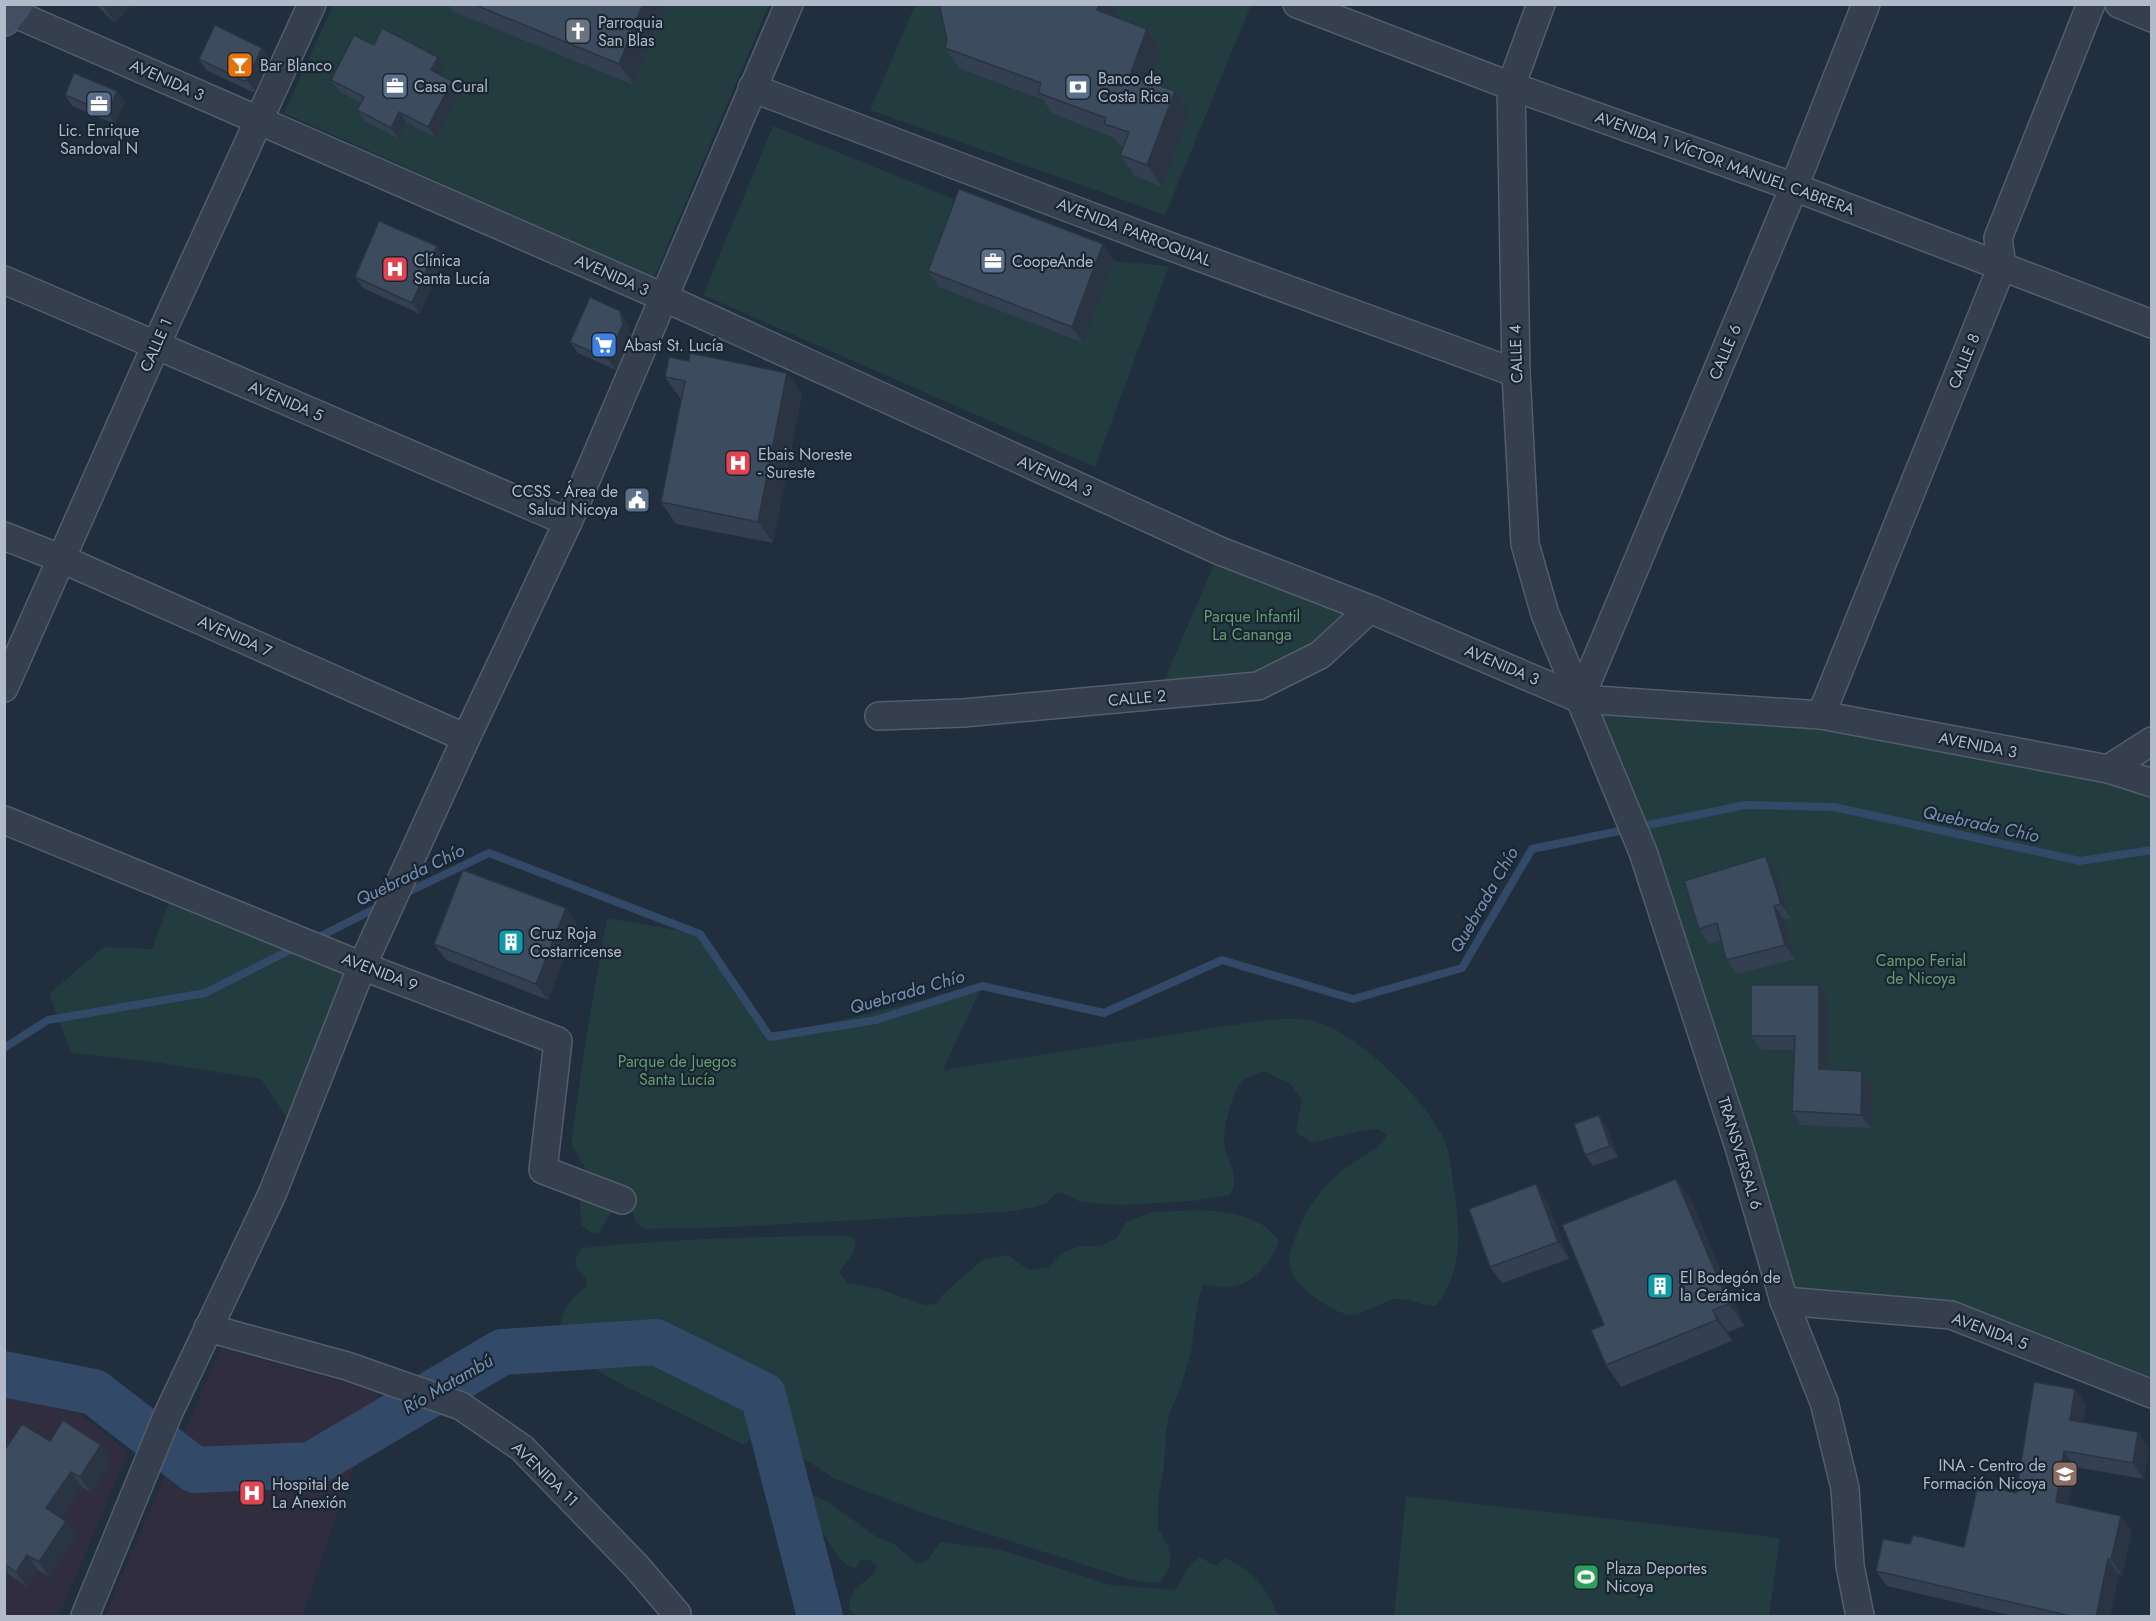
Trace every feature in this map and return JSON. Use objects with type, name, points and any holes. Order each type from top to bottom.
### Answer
[{"type":"street","name":"CALLE 1","points":[[4,688],[156,345],[260,122],[312,4]]},
{"type":"street","points":[[85,1617],[143,1470],[273,1192],[362,966],[568,522],[789,4]]},
{"type":"street","name":"AVENIDA 1 VÍCTOR MANUEL CABRERA","points":[[1298,4],[1510,86],[1794,186],[2151,324]]},
{"type":"street","name":"CALLE 4","points":[[1542,4],[1510,86],[1516,373],[1525,544],[1545,614],[1580,699]]},
{"type":"street","name":"CALLE 6","points":[[1580,699],[1794,186],[1866,4]]},
{"type":"street","name":"CALLE 8","points":[[1821,715],[2002,266],[1998,238],[2091,4]]},
{"type":"street","points":[[2119,4],[2151,18]]},
{"type":"street","name":"AVENIDA 3","points":[[9,11],[663,297],[1220,551],[1370,609],[1580,699],[1821,715],[2108,769],[2151,783]]},
{"type":"street","name":"AVENIDA PARROQUIAL","points":[[752,88],[1169,246],[1516,373]]},
{"type":"street","name":"AVENIDA 5","points":[[4,280],[568,522]]},
{"type":"street","name":"AVENIDA 7","points":[[4,536],[62,559],[466,738]]},
{"type":"street","name":"CALLE 2","points":[[879,716],[963,713],[1257,686],[1320,655],[1370,609]]},
{"type":"street","name":"TRANSVERSAL 6","points":[[1580,699],[1643,852],[1739,1147],[1784,1301],[1824,1402],[1845,1488],[1850,1566],[1860,1617]]},
{"type":"street","points":[[2108,769],[2151,741]]},
{"type":"street","name":"AVENIDA 9","points":[[4,820],[362,966],[558,1041],[543,1170],[621,1200]]},
{"type":"street","name":"AVENIDA 5","points":[[1784,1301],[1951,1315],[2151,1394]]},
{"type":"street","name":"AVENIDA 11","points":[[208,1328],[347,1366],[461,1406],[522,1448],[637,1567],[677,1614]]},
{"type":"shaded area","name":"Hospital de La Anexión","points":[[221,1348],[380,1392],[302,1616],[106,1616],[114,1593]]},
{"type":"shaded area","points":[[5,1396],[81,1414],[128,1452],[59,1616],[5,1616]]},
{"type":"green space","points":[[333,5],[769,5],[654,278],[284,113]]},
{"type":"green space","points":[[915,5],[950,5],[960,69],[1056,105],[1053,114],[1121,139],[1165,120],[1087,5],[1251,5],[1165,215],[870,110]]},
{"type":"green space","points":[[773,126],[971,206],[940,287],[1083,343],[1114,261],[1169,266],[1095,467],[703,295]]},
{"type":"green space","name":"Parque Infantil La Cananga","points":[[1220,551],[1370,609],[1258,686],[1157,696]]},
{"type":"green space","name":"Campo Ferial de Nicoya","points":[[1580,699],[1821,715],[2108,769],[2151,741],[2151,1394],[1951,1315],[1784,1301]]},
{"type":"green space","points":[[174,889],[351,962],[287,1118],[261,1079],[148,1061],[71,1053],[49,994],[104,947],[152,949]]},
{"type":"green space","name":"Parque de Juegos Santa Lucía","points":[[607,918],[700,934],[770,1037],[982,986],[943,1070],[1258,1021],[1301,1019],[1326,1025],[1358,1044],[1392,1073],[1422,1106],[1443,1137],[1450,1159],[1458,1230],[1456,1260],[1446,1290],[1437,1305],[1396,1299],[1352,1315],[1329,1307],[1298,1282],[1292,1272],[1289,1255],[1310,1206],[1335,1177],[1374,1149],[1387,1135],[1377,1129],[1312,1143],[1297,1133],[1296,1129],[1302,1100],[1290,1084],[1263,1071],[1242,1082],[1229,1110],[1224,1141],[1234,1175],[1230,1195],[1193,1201],[1120,1205],[1080,1202],[1062,1192],[1055,1194],[1046,1204],[1016,1211],[735,1227],[645,1229],[637,1224],[628,1201],[618,1203],[598,1233],[594,1234],[581,1225],[580,1202],[586,1170],[571,1144],[586,1037]]},
{"type":"green space","points":[[1198,1210],[1232,1214],[1254,1220],[1264,1225],[1279,1242],[1266,1264],[1248,1281],[1228,1287],[1203,1285],[1197,1306],[1191,1352],[1181,1387],[1170,1412],[1166,1431],[1164,1466],[1158,1500],[1158,1528],[1168,1546],[1171,1559],[1169,1569],[1160,1582],[1149,1583],[1125,1578],[923,1513],[833,1478],[783,1444],[755,1433],[744,1445],[619,1383],[563,1351],[561,1322],[563,1314],[572,1300],[587,1286],[586,1278],[575,1267],[577,1255],[582,1248],[715,1239],[849,1236],[856,1241],[853,1254],[839,1272],[848,1283],[880,1289],[925,1305],[936,1304],[944,1293],[984,1259],[1008,1255],[1029,1270],[1047,1268],[1062,1253],[1079,1246],[1101,1246],[1117,1238],[1126,1222],[1152,1212]]},
{"type":"green space","points":[[811,1494],[830,1503],[878,1538],[894,1544],[917,1564],[927,1561],[940,1542],[1002,1550],[1111,1585],[1175,1590],[1189,1566],[1200,1557],[1217,1565],[1225,1557],[1244,1568],[1258,1581],[1269,1596],[1278,1616],[859,1616],[849,1610],[850,1601],[856,1588],[870,1577],[877,1566],[869,1560],[861,1560],[856,1568],[841,1559],[827,1540],[815,1517],[808,1499]]},
{"type":"green space","name":"Plaza Deportes Nicoya","points":[[1406,1496],[1780,1538],[1769,1616],[1394,1616]]},
{"type":"building","points":[[473,4],[643,4],[619,64]]},
{"type":"building","name":"Banco de Costa Rica","points":[[939,4],[1099,4],[1097,10],[1147,29],[1130,75],[1175,91],[1147,165],[1120,155],[1129,132],[1104,124],[1106,118],[1038,93],[1041,83],[945,48],[947,40]]},
{"type":"building","points":[[215,25],[262,48],[247,80],[244,81],[199,59]]},
{"type":"building","name":"Casa Cural","points":[[382,28],[438,57],[431,70],[452,81],[428,127],[399,112],[391,128],[357,110],[364,97],[331,80],[354,35],[374,45]]},
{"type":"building","points":[[74,73],[117,91],[108,113],[65,95]]},
{"type":"building","points":[[959,189],[1103,244],[1072,327],[928,271]]},
{"type":"building","name":"Clínica Santa Lucía","points":[[379,221],[437,246],[412,303],[355,277]]},
{"type":"building","name":"Abast St. Lucía","points":[[590,297],[620,311],[623,324],[608,359],[570,342]]},
{"type":"building","name":"Ebais Noreste - Sureste","points":[[690,353],[787,373],[758,522],[661,502],[685,381],[665,377],[669,357],[689,361]]},
{"type":"building","points":[[1766,856],[1781,904],[1774,906],[1785,945],[1726,960],[1717,923],[1699,929],[1684,881]]},
{"type":"building","name":"Cruz Roja Costarricense","points":[[463,870],[566,908],[536,984],[434,944]]},
{"type":"building","points":[[1751,985],[1819,985],[1819,1069],[1862,1071],[1861,1115],[1792,1111],[1795,1036],[1751,1036]]},
{"type":"building","points":[[1599,1115],[1610,1146],[1585,1155],[1574,1124]]},
{"type":"building","name":"El Bodegón de la Cerámica","points":[[1676,1179],[1729,1304],[1713,1310],[1717,1320],[1606,1365],[1591,1330],[1604,1325],[1562,1225]]},
{"type":"building","points":[[1536,1184],[1558,1242],[1490,1267],[1469,1209]]},
{"type":"building","points":[[2034,1382],[2075,1389],[2070,1420],[2138,1432],[2133,1463],[2064,1451],[2056,1502],[2121,1516],[2111,1560],[2108,1559],[2096,1617],[2075,1617],[1876,1571],[1883,1539],[1910,1544],[1913,1535],[1964,1547],[1978,1484],[2016,1493]]},
{"type":"building","points":[[63,1420],[101,1445],[80,1477],[71,1472],[46,1508],[66,1521],[39,1562],[27,1555],[16,1572],[4,1564],[4,1451],[22,1424],[50,1441]]},
{"type":"waterway","name":"Quebrada Chío","points":[[404,894],[489,853],[700,934],[770,1037],[876,1020],[982,986],[1104,1013],[1222,960],[1353,999],[1462,968],[1532,849],[1745,805],[1834,807],[2080,861],[2152,850]]},
{"type":"waterway","name":"Quebrada Chío","points":[[313,940],[380,906]]},
{"type":"waterway","name":"Quebrada Chío","points":[[4,1048],[48,1020],[205,993],[296,947]]},
{"type":"waterway","name":"Río Matambú","points":[[4,1374],[94,1392],[195,1470],[311,1465],[502,1352],[656,1342],[763,1395],[820,1616]]},
{"type":"place","name":"Parroquia San Blas","points":[[578,31]]},
{"type":"place","name":"Bar Blanco","points":[[240,65]]},
{"type":"place","name":"Casa Cural","points":[[395,86]]},
{"type":"place","name":"Banco de Costa Rica","points":[[1078,87]]},
{"type":"place","name":"Lic. Enrique Sandoval N","points":[[99,104]]},
{"type":"place","name":"CoopeAnde","points":[[993,261]]},
{"type":"place","name":"Clínica Santa Lucía","points":[[395,269]]},
{"type":"place","name":"Abast St. Lucía","points":[[604,345]]},
{"type":"place","name":"Ebais Noreste - Sureste","points":[[738,463]]},
{"type":"place","name":"CCSS - Área de Salud Nicoya","points":[[637,500]]},
{"type":"place","name":"Cruz Roja Costarricense","points":[[511,942]]},
{"type":"place","name":"El Bodegón de la Cerámica","points":[[1660,1286]]},
{"type":"place","name":"INA - Centro de Formación Nicoya","points":[[2065,1474]]},
{"type":"place","name":"Hospital de La Anexión","points":[[252,1493]]},
{"type":"place","name":"Plaza Deportes Nicoya","points":[[1586,1577]]}]
